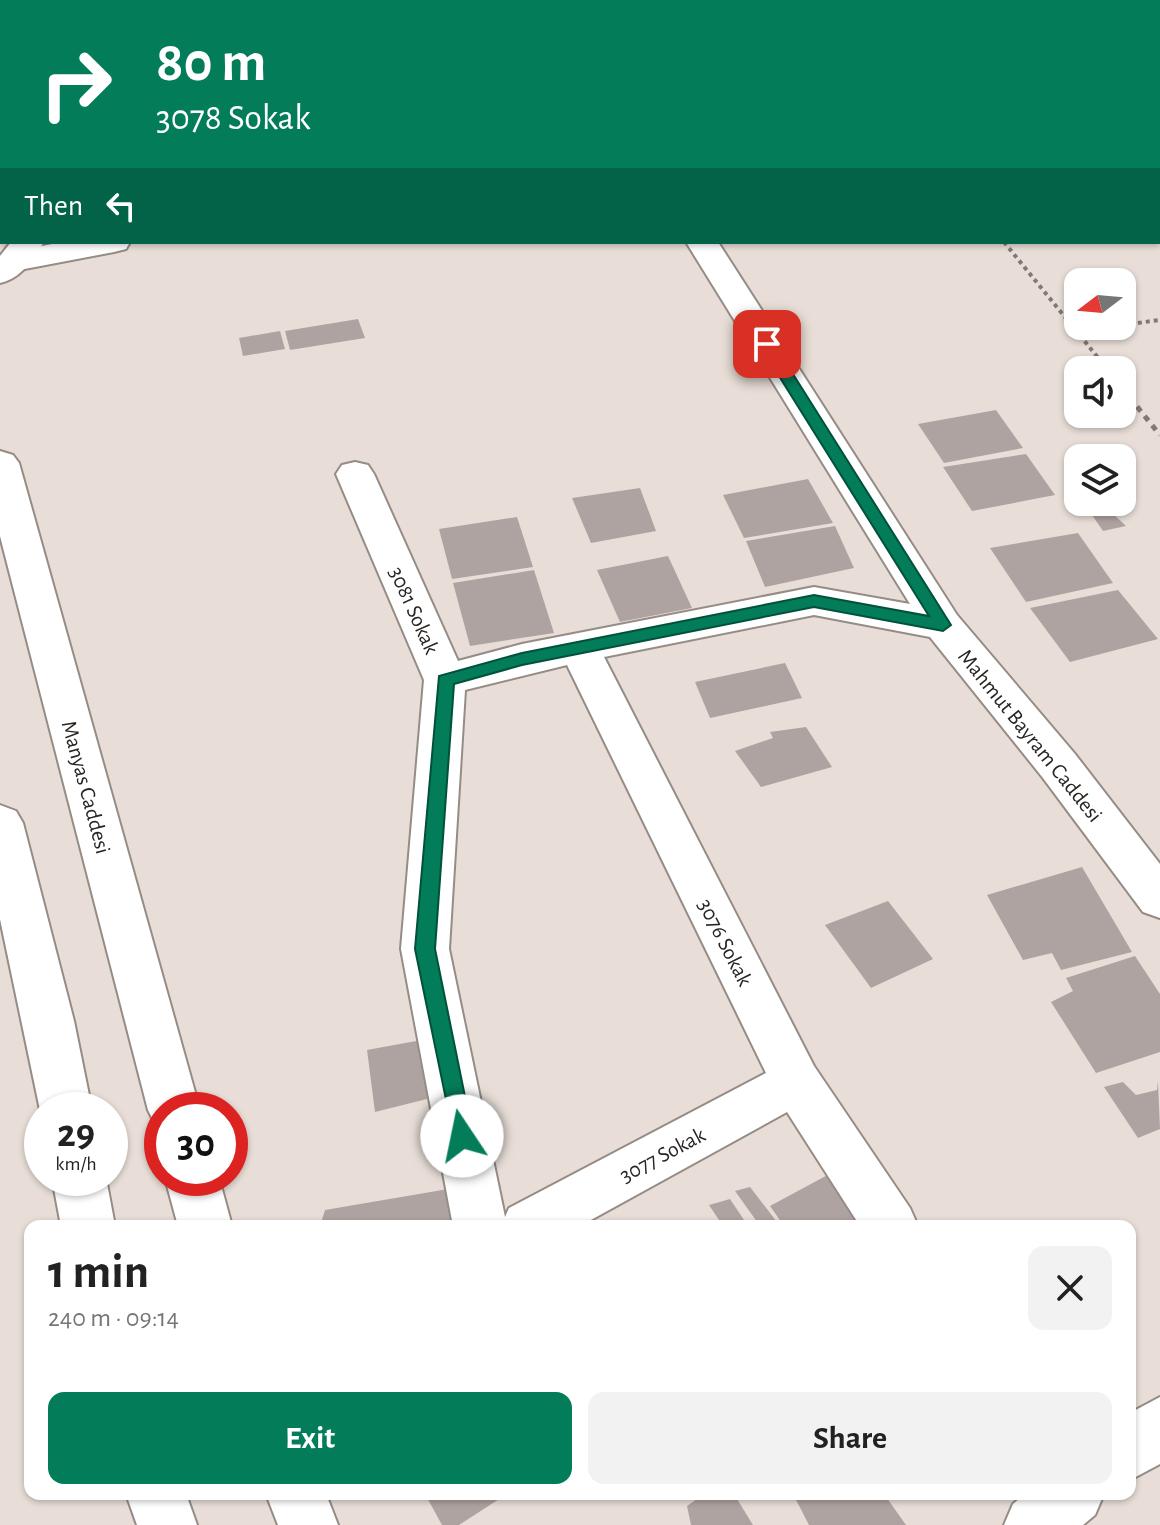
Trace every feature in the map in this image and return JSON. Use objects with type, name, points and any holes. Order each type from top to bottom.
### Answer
[{"type":"street","points":[[14,259],[102,244]]},
{"type":"street","name":"Mahmut Bayram Caddesi","points":[[703,244],[943,625],[1059,766],[1160,899]]},
{"type":"street","name":"Manyas Caddesi","points":[[0,463],[169,1092]]},
{"type":"street","name":"3081 Sokak","points":[[355,474],[445,680],[425,949],[479,1220]]},
{"type":"street","points":[[445,680],[579,648],[814,601],[943,625]]},
{"type":"street","name":"3076 Sokak","points":[[579,648],[796,1082],[887,1220]]},
{"type":"street","points":[[0,823],[49,1021],[63,1092]]},
{"type":"street","name":"3077 Sokak","points":[[539,1220],[796,1082]]},
{"type":"street","points":[[82,1196],[87,1220]]},
{"type":"street","points":[[197,1196],[203,1220]]},
{"type":"street","points":[[1136,1445],[1160,1426]]},
{"type":"street","points":[[158,1500],[167,1525]]},
{"type":"street","points":[[298,1500],[308,1525]]},
{"type":"path","points":[[1006,244],[1064,316]]},
{"type":"path","points":[[1136,323],[1160,320]]},
{"type":"path","points":[[1083,340],[1097,356]]},
{"type":"path","points":[[1136,405],[1160,435]]},
{"type":"building","points":[[358,319],[365,338],[290,350],[285,331]]},
{"type":"building","points":[[280,331],[285,349],[243,356],[239,338]]},
{"type":"building","points":[[996,410],[1023,448],[944,463],[918,424]]},
{"type":"building","points":[[1026,454],[1055,495],[972,511],[943,467]]},
{"type":"building","points":[[808,479],[833,523],[744,538],[723,495]]},
{"type":"building","points":[[640,488],[656,531],[591,543],[572,498]]},
{"type":"building","points":[[1093,516],[1115,516],[1126,526],[1103,531]]},
{"type":"building","points":[[517,517],[533,567],[452,579],[439,529]]},
{"type":"building","points":[[835,526],[854,568],[765,587],[746,541]]},
{"type":"building","points":[[1078,533],[1113,583],[1026,602],[990,548]]},
{"type":"building","points":[[668,556],[692,608],[620,622],[597,570]]},
{"type":"building","points":[[534,570],[554,633],[470,646],[453,583]]},
{"type":"building","points":[[1118,590],[1158,639],[1070,662],[1030,608]]},
{"type":"building","points":[[785,663],[802,698],[710,718],[695,682]]},
{"type":"building","points":[[806,727],[832,767],[761,787],[735,751],[773,738],[770,732]]},
{"type":"building","points":[[1082,867],[1132,952],[1061,970],[1052,953],[1023,960],[987,895]]},
{"type":"building","points":[[888,901],[933,959],[871,988],[825,925]]},
{"type":"building","points":[[1135,956],[1160,994],[1160,1052],[1096,1073],[1051,1002],[1073,991],[1066,978]]},
{"type":"building","points":[[438,1037],[447,1094],[375,1112],[367,1050]]},
{"type":"building","points":[[1158,1081],[1160,1129],[1138,1138],[1104,1087],[1123,1082],[1136,1095],[1157,1090]]},
{"type":"building","points":[[835,1171],[855,1220],[780,1220],[770,1206]]},
{"type":"building","points":[[750,1187],[775,1220],[756,1220],[735,1191]]},
{"type":"building","points":[[454,1188],[471,1220],[322,1220],[325,1210]]},
{"type":"building","points":[[730,1199],[744,1220],[719,1220],[709,1205]]},
{"type":"building","points":[[428,1500],[498,1500],[459,1525],[442,1525]]},
{"type":"building","points":[[696,1500],[738,1500],[753,1525],[691,1525],[687,1506]]},
{"type":"building","points":[[796,1500],[888,1500],[906,1525],[809,1525]]},
{"type":"route","points":[[462,1136],[425,949],[445,680],[522,659],[814,601],[943,625],[767,344]]}]
